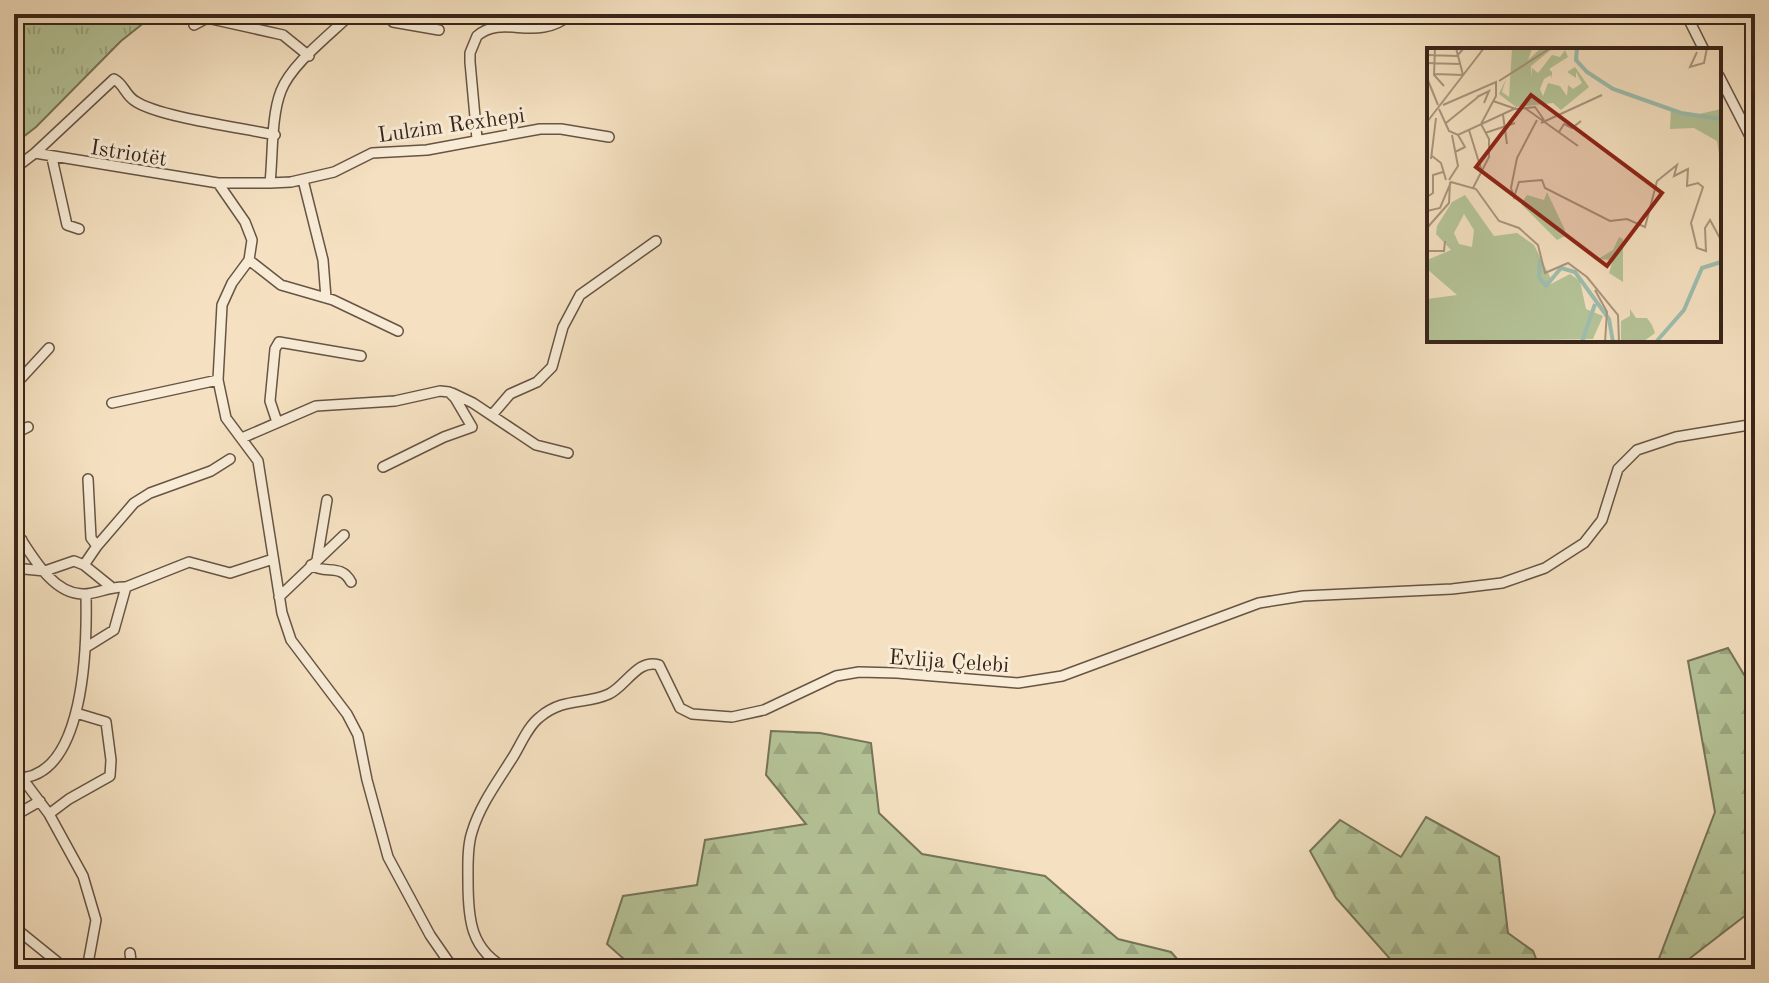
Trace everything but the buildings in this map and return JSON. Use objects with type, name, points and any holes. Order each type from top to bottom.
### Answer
[{"type":"street","points":[[270,183],[281,89],[292,73],[349,14]]},
{"type":"street","points":[[389,14],[393,22],[439,30]]},
{"type":"street","points":[[477,139],[470,62],[477,36],[498,25],[520,29],[556,25],[571,14]]},
{"type":"street","points":[[1686,14],[1703,48]]},
{"type":"street","points":[[194,25],[207,18],[283,35],[309,56]]},
{"type":"street","points":[[14,169],[114,79],[136,102],[166,112],[275,135]]},
{"type":"street","points":[[1721,80],[1755,146]]},
{"type":"street","name":"Lulzim Rexhepi","points":[[218,183],[303,180],[334,172],[372,153],[427,150],[547,129],[609,137]]},
{"type":"street","name":"Istriotët","points":[[35,153],[218,183]]},
{"type":"street","points":[[52,158],[67,225],[79,229]]},
{"type":"street","points":[[303,180],[323,260],[326,298]]},
{"type":"street","points":[[218,183],[245,222],[252,240],[249,260],[232,283],[222,305],[218,380],[226,418],[258,461],[279,597],[291,640],[347,714],[358,735],[388,857],[430,935],[457,969]]},
{"type":"street","points":[[492,415],[510,394],[537,382],[552,367],[563,327],[580,295],[656,241]]},
{"type":"street","points":[[249,260],[281,285],[326,298],[398,331]]},
{"type":"street","points":[[277,422],[270,401],[275,349],[279,342],[361,356]]},
{"type":"street","points":[[14,386],[49,348]]},
{"type":"street","points":[[112,403],[218,380]]},
{"type":"street","points":[[383,467],[472,427],[449,392]]},
{"type":"street","points":[[242,438],[316,406],[351,402],[364,404],[449,392],[473,403],[536,445],[568,453]]},
{"type":"street","name":"Evlija Çelebi","points":[[508,969],[489,957],[477,943],[470,925],[468,869],[471,834],[482,809],[537,719],[573,700],[609,694],[644,665],[659,665],[680,708],[692,714],[732,717],[764,710],[825,681],[859,672],[1018,683],[1062,676],[1259,603],[1303,596],[1452,589],[1502,583],[1545,568],[1584,543],[1602,520],[1618,469],[1637,450],[1676,437],[1755,424]]},
{"type":"street","points":[[14,434],[28,427]]},
{"type":"street","points":[[84,565],[134,503],[150,493],[211,471],[230,459]]},
{"type":"street","points":[[88,479],[91,538],[97,546]]},
{"type":"street","points":[[327,500],[314,562],[319,570],[339,569],[347,574],[351,582]]},
{"type":"street","points":[[14,529],[45,571],[72,593],[86,595],[110,586],[126,587],[189,562],[230,573],[273,559]]},
{"type":"street","points":[[279,597],[344,535]]},
{"type":"street","points":[[14,554],[22,540]]},
{"type":"street","points":[[14,568],[45,571],[74,561],[84,565],[110,586]]},
{"type":"street","points":[[84,653],[114,630],[126,587]]},
{"type":"street","points":[[18,778],[38,774],[54,759],[74,724],[84,653],[86,595]]},
{"type":"street","points":[[49,814],[110,776],[106,722],[76,713]]},
{"type":"street","points":[[14,761],[18,778],[49,814],[83,876],[93,907],[95,929],[87,969]]},
{"type":"street","points":[[14,816],[40,801]]},
{"type":"street","points":[[14,927],[66,969]]},
{"type":"street","points":[[130,953],[132,969]]},
{"type":"green space","points":[[14,14],[155,14],[121,41],[36,127],[14,144],[14,98],[20,96],[14,63]]},
{"type":"green space","points":[[1728,648],[1755,693],[1755,908],[1676,969],[1655,969],[1715,812],[1688,661]]},
{"type":"green space","points":[[771,731],[820,733],[871,743],[879,813],[922,854],[1045,876],[1118,939],[1171,952],[1186,969],[635,969],[607,944],[623,896],[697,885],[705,840],[806,824],[766,775]]},
{"type":"green space","points":[[1426,817],[1499,857],[1508,933],[1533,951],[1540,969],[1399,969],[1336,898],[1310,851],[1340,820],[1401,857]]}]
